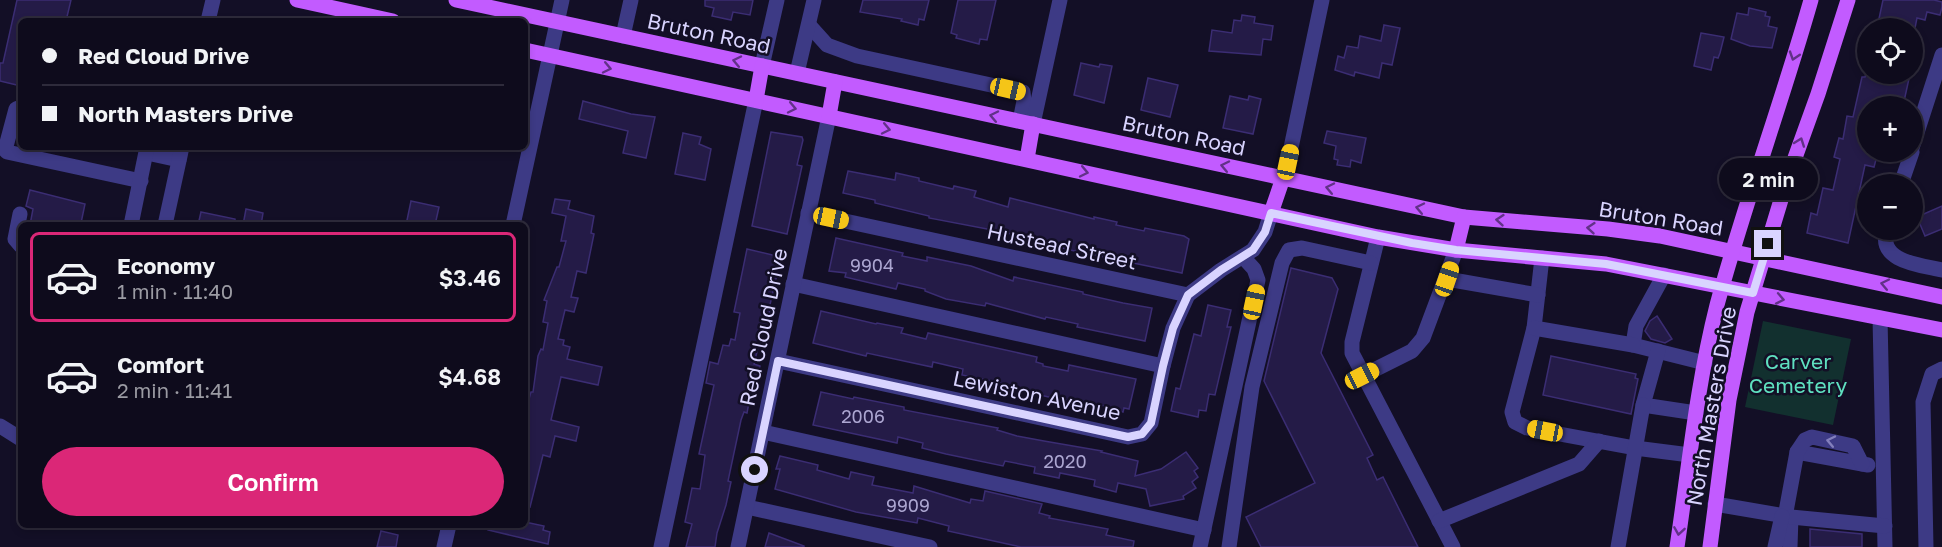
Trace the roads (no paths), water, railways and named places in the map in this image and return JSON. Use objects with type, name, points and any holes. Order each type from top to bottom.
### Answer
[{"type":"main road","points":[[297,0],[379,18]]},
{"type":"main road","name":"Bruton Road","points":[[456,0],[479,2],[557,22],[1464,217],[1608,229],[1660,236],[1942,297]]},
{"type":"main road","name":"North Masters Drive","points":[[1677,547],[1696,412],[1722,287],[1811,0]]},
{"type":"main road","name":"North Masters Drive","points":[[1710,547],[1729,400],[1753,293],[1786,180],[1818,94],[1848,0]]},
{"type":"main road","points":[[528,51],[1378,237],[1456,250],[1606,264],[1942,330]]},
{"type":"main road","points":[[756,100],[762,66]]},
{"type":"main road","points":[[829,116],[835,82]]},
{"type":"main road","points":[[1027,123],[1027,159]]},
{"type":"main road","points":[[1271,213],[1283,178]]},
{"type":"main road","points":[[1456,250],[1464,217]]},
{"type":"street","points":[[209,18],[213,0]]},
{"type":"street","points":[[514,222],[562,0]]},
{"type":"street","points":[[623,36],[631,0]]},
{"type":"street","points":[[762,66],[777,0]]},
{"type":"street","points":[[797,73],[814,0]]},
{"type":"street","points":[[1027,123],[1060,0]]},
{"type":"street","points":[[1283,178],[1322,0]]},
{"type":"street","points":[[808,25],[827,45],[856,56],[1023,92],[1027,123]]},
{"type":"street","points":[[1923,115],[1942,55]]},
{"type":"street","points":[[661,547],[756,100]]},
{"type":"street","points":[[18,108],[3,149],[7,152],[141,181]]},
{"type":"street","name":"Red Cloud Drive","points":[[738,547],[829,116]]},
{"type":"street","points":[[132,222],[147,150],[181,153],[166,222]]},
{"type":"street","name":"Hustead Street","points":[[808,213],[1188,295]]},
{"type":"street","points":[[1188,295],[1253,250],[1265,232],[1271,213]]},
{"type":"street","points":[[18,222],[20,214]]},
{"type":"street","points":[[18,224],[15,239],[18,242]]},
{"type":"street","points":[[1378,237],[1352,342],[1352,353],[1453,547]]},
{"type":"street","points":[[1886,240],[1893,255],[1902,260],[1942,270]]},
{"type":"street","points":[[1229,547],[1252,387],[1281,263],[1289,250],[1302,248],[1371,264]]},
{"type":"street","points":[[1362,376],[1412,351],[1423,338],[1456,250]]},
{"type":"street","points":[[1200,547],[1258,280],[1254,269],[1244,257]]},
{"type":"street","points":[[1542,258],[1534,328],[1512,412],[1515,422],[1527,428],[1635,448],[1690,455]]},
{"type":"street","points":[[1633,345],[1636,326],[1664,274]]},
{"type":"street","points":[[1447,279],[1538,295]]},
{"type":"street","points":[[793,284],[1163,366]]},
{"type":"street","name":"Lewiston Avenue","points":[[778,361],[1128,437],[1142,434],[1151,423],[1173,328],[1188,295]]},
{"type":"street","points":[[1880,318],[1885,547]]},
{"type":"street","points":[[1534,328],[1633,345],[1705,363]]},
{"type":"street","points":[[1618,547],[1643,405],[1658,351]]},
{"type":"street","points":[[1926,547],[1923,402],[1932,375],[1942,369]]},
{"type":"street","points":[[1643,405],[1696,412]]},
{"type":"street","points":[[0,426],[18,437]]},
{"type":"street","points":[[763,432],[1204,530]]},
{"type":"street","points":[[1775,547],[1786,517],[1797,452],[1804,440],[1812,436],[1853,446],[1862,464],[1884,468]]},
{"type":"street","points":[[1439,521],[1579,464],[1599,441]]},
{"type":"street","points":[[1715,504],[1786,517],[1885,526]]},
{"type":"street","points":[[747,507],[930,547]]},
{"type":"street","points":[[1786,517],[1790,547]]},
{"type":"street","points":[[444,547],[448,528]]},
{"type":"park label","name":"Carver Cemetery","points":[[1798,373]]}]
